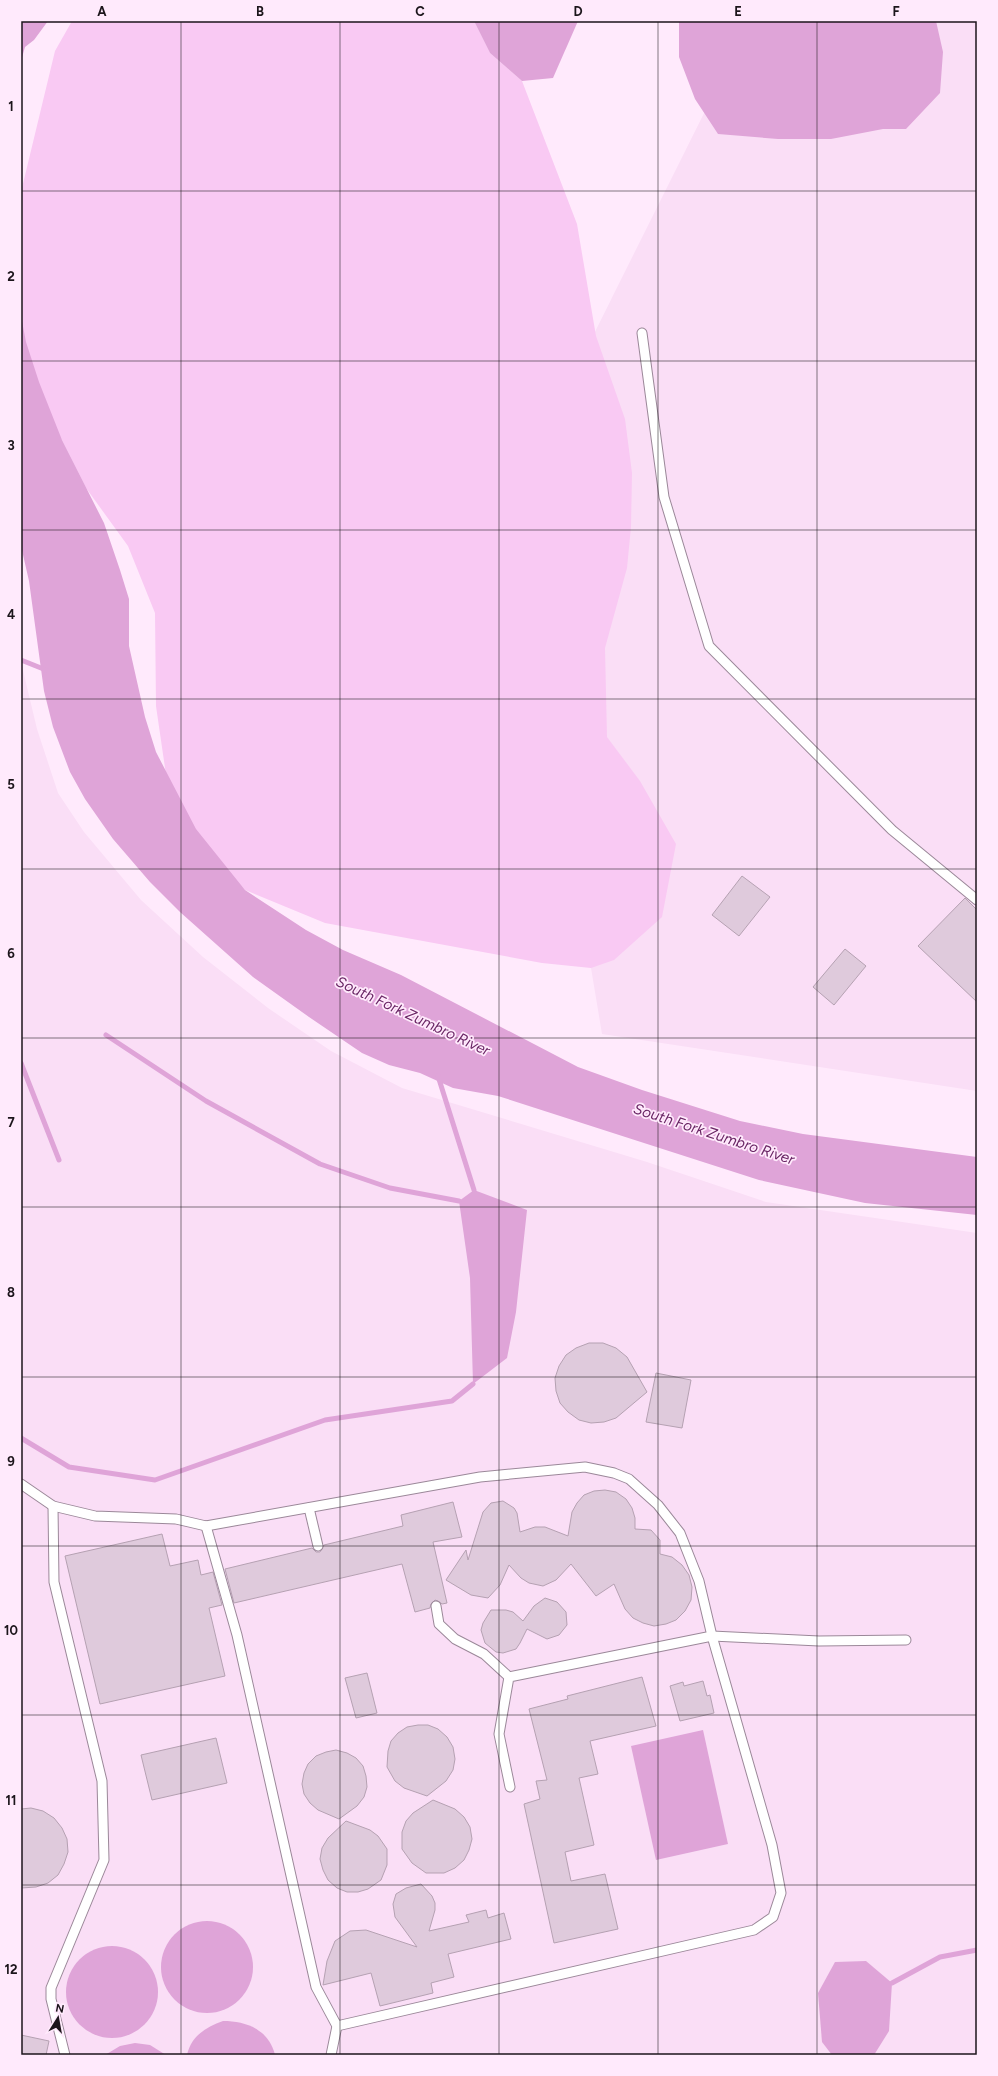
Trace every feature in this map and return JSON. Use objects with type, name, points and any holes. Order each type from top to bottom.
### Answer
[{"type":"lane","points":[[642,333],[664,497],[709,646],[892,830],[977,900]]},
{"type":"lane","points":[[21,1484],[54,1506],[95,1516],[176,1518],[206,1526],[480,1477],[585,1468],[614,1473],[629,1480],[658,1505],[680,1533],[699,1580],[712,1636],[772,1845],[781,1893],[773,1917],[754,1930],[337,2026]]},
{"type":"lane","points":[[54,1506],[54,1582],[102,1781],[104,1860],[51,1988],[51,1999],[65,2055]]},
{"type":"lane","points":[[309,1508],[318,1546]]},
{"type":"lane","points":[[206,1526],[237,1635],[316,1987],[337,2026],[331,2055]]},
{"type":"lane","points":[[436,1606],[439,1624],[455,1639],[484,1654],[509,1677]]},
{"type":"lane","points":[[509,1677],[712,1636],[819,1641],[906,1640]]},
{"type":"lane","points":[[509,1677],[499,1734],[510,1787]]},
{"type":"shaded area","points":[[72,21],[474,21],[490,53],[522,81],[577,224],[596,336],[625,419],[632,473],[631,527],[627,568],[605,648],[607,737],[640,781],[676,844],[662,917],[614,960],[591,968],[542,963],[325,923],[245,890],[171,809],[156,706],[155,613],[128,546],[86,488],[62,440],[42,411],[21,357],[21,192],[55,51]]},
{"type":"shaded area","points":[[750,21],[977,21],[977,1091],[602,1034],[579,896],[550,422]]},
{"type":"shaded area","points":[[21,662],[37,729],[58,793],[84,832],[141,900],[203,957],[268,1008],[331,1051],[402,1088],[647,1162],[766,1202],[977,1233],[977,2055],[21,2055]]},
{"type":"water","points":[[21,21],[48,21],[34,40],[25,47],[21,61]]},
{"type":"water","points":[[474,21],[578,21],[553,78],[522,81],[490,53]]},
{"type":"water","points":[[679,21],[936,21],[943,52],[940,93],[906,129],[883,129],[831,139],[778,139],[718,134],[695,99],[679,57]]},
{"type":"water","name":"South Fork Zumbro River","points":[[21,316],[26,342],[39,382],[62,440],[104,523],[129,599],[129,646],[145,717],[156,752],[196,829],[245,890],[306,930],[343,950],[401,975],[578,1067],[642,1090],[740,1121],[803,1134],[977,1157],[977,1215],[865,1203],[759,1180],[498,1096],[453,1088],[420,1073],[389,1065],[362,1053],[253,977],[180,912],[150,882],[113,839],[85,799],[70,772],[53,727],[44,691],[29,581],[21,546]]},
{"type":"water","points":[[474,1190],[527,1210],[516,1312],[507,1358],[473,1384],[470,1278],[459,1201]]},
{"type":"water","points":[[703,1730],[728,1844],[656,1860],[631,1746]]},
{"type":"water","points":[[207,1921],[225,1924],[240,1934],[250,1949],[253,1967],[250,1985],[240,2000],[225,2010],[207,2013],[189,2010],[174,2000],[164,1985],[161,1967],[164,1949],[174,1934],[189,1924]]},
{"type":"water","points":[[112,1946],[130,1949],[145,1959],[155,1974],[158,1992],[155,2010],[145,2025],[130,2035],[112,2038],[94,2035],[79,2025],[69,2010],[66,1992],[69,1974],[79,1959],[94,1949]]},
{"type":"water","points":[[866,1961],[892,1983],[889,2031],[874,2055],[832,2055],[822,2042],[818,1993],[835,1962]]},
{"type":"water","points":[[223,2021],[232,2021],[248,2025],[256,2029],[268,2039],[275,2055],[187,2055],[189,2048],[200,2033],[205,2029]]},
{"type":"water","points":[[135,2043],[150,2045],[166,2055],[105,2055],[120,2046]]},
{"type":"building","points":[[742,876],[770,897],[739,936],[712,915]]},
{"type":"building","points":[[965,898],[977,910],[977,1002],[918,946]]},
{"type":"building","points":[[845,949],[866,966],[834,1005],[813,987]]},
{"type":"building","points":[[589,1343],[603,1343],[616,1348],[627,1357],[647,1392],[616,1418],[604,1422],[591,1423],[579,1420],[568,1412],[560,1403],[556,1391],[555,1378],[559,1366],[566,1355],[576,1348]]},
{"type":"building","points":[[656,1373],[691,1380],[682,1428],[646,1422]]},
{"type":"building","points":[[605,1490],[616,1492],[626,1499],[632,1508],[635,1518],[635,1529],[651,1530],[660,1540],[660,1554],[672,1557],[682,1565],[689,1575],[692,1587],[691,1600],[685,1611],[676,1620],[666,1624],[654,1626],[633,1618],[625,1609],[614,1584],[596,1596],[571,1564],[556,1580],[543,1586],[529,1583],[521,1578],[509,1565],[500,1585],[488,1598],[471,1595],[446,1580],[466,1550],[468,1560],[483,1512],[491,1503],[503,1501],[514,1508],[517,1513],[520,1532],[535,1527],[545,1527],[568,1536],[572,1512],[577,1503],[584,1495],[594,1491]]},
{"type":"building","points":[[453,1502],[462,1537],[433,1542],[447,1603],[442,1604],[435,1600],[431,1604],[430,1608],[415,1612],[402,1564],[234,1603],[225,1569],[312,1548],[316,1552],[320,1552],[324,1545],[403,1526],[401,1515]]},
{"type":"building","points":[[162,1534],[170,1566],[198,1560],[201,1575],[213,1572],[222,1605],[209,1608],[225,1676],[100,1704],[65,1556]]},
{"type":"building","points":[[545,1598],[557,1602],[566,1612],[567,1625],[559,1635],[547,1639],[527,1629],[516,1649],[503,1653],[496,1652],[485,1643],[481,1630],[483,1623],[491,1610],[506,1610],[513,1612],[523,1621],[534,1606]]},
{"type":"building","points":[[367,1673],[377,1713],[356,1718],[345,1678]]},
{"type":"building","points":[[642,1677],[656,1726],[590,1741],[598,1774],[579,1778],[594,1845],[565,1852],[571,1881],[605,1874],[618,1929],[554,1943],[524,1804],[540,1799],[536,1781],[547,1780],[529,1709],[568,1699],[567,1696]]},
{"type":"building","points":[[703,1681],[707,1696],[710,1695],[714,1713],[680,1721],[670,1686],[683,1682],[684,1686]]},
{"type":"building","points":[[428,1725],[438,1729],[447,1737],[453,1747],[455,1759],[453,1770],[446,1781],[427,1796],[404,1788],[395,1781],[387,1767],[388,1751],[391,1741],[398,1733],[407,1727]]},
{"type":"building","points":[[216,1738],[227,1783],[152,1800],[141,1755]]},
{"type":"building","points":[[336,1750],[347,1753],[356,1758],[363,1766],[367,1787],[364,1797],[357,1806],[339,1819],[318,1810],[310,1803],[304,1794],[302,1784],[304,1773],[308,1764],[316,1756]]},
{"type":"building","points":[[433,1800],[455,1809],[464,1817],[470,1827],[472,1839],[464,1860],[455,1868],[444,1873],[426,1873],[412,1863],[402,1849],[402,1832],[406,1821],[413,1813]]},
{"type":"building","points":[[31,1808],[43,1811],[54,1818],[62,1828],[67,1839],[68,1852],[58,1875],[48,1883],[36,1887],[21,1888],[21,1809]]},
{"type":"building","points":[[346,1821],[370,1830],[378,1836],[387,1849],[387,1865],[381,1880],[368,1889],[358,1892],[347,1892],[337,1888],[328,1880],[320,1859],[322,1848],[328,1838]]},
{"type":"building","points":[[421,1884],[432,1896],[435,1903],[435,1910],[429,1931],[469,1922],[466,1915],[486,1910],[488,1918],[504,1913],[511,1939],[448,1954],[454,1977],[431,1983],[433,1993],[380,2006],[371,1973],[323,1985],[327,1961],[335,1941],[350,1931],[366,1930],[417,1947],[395,1917],[393,1904],[396,1894],[406,1888]]},
{"type":"building","points":[[21,2035],[49,2041],[46,2055],[21,2055]]},
{"type":"waterway","points":[[21,660],[46,670]]},
{"type":"waterway","points":[[106,1035],[206,1101],[320,1164],[390,1188],[459,1201]]},
{"type":"waterway","points":[[21,1063],[59,1160]]},
{"type":"waterway","points":[[438,1076],[474,1190]]},
{"type":"waterway","points":[[21,1438],[69,1467],[155,1480],[325,1420],[452,1401],[473,1384]]},
{"type":"waterway","points":[[892,1983],[940,1957],[977,1950]]}]
